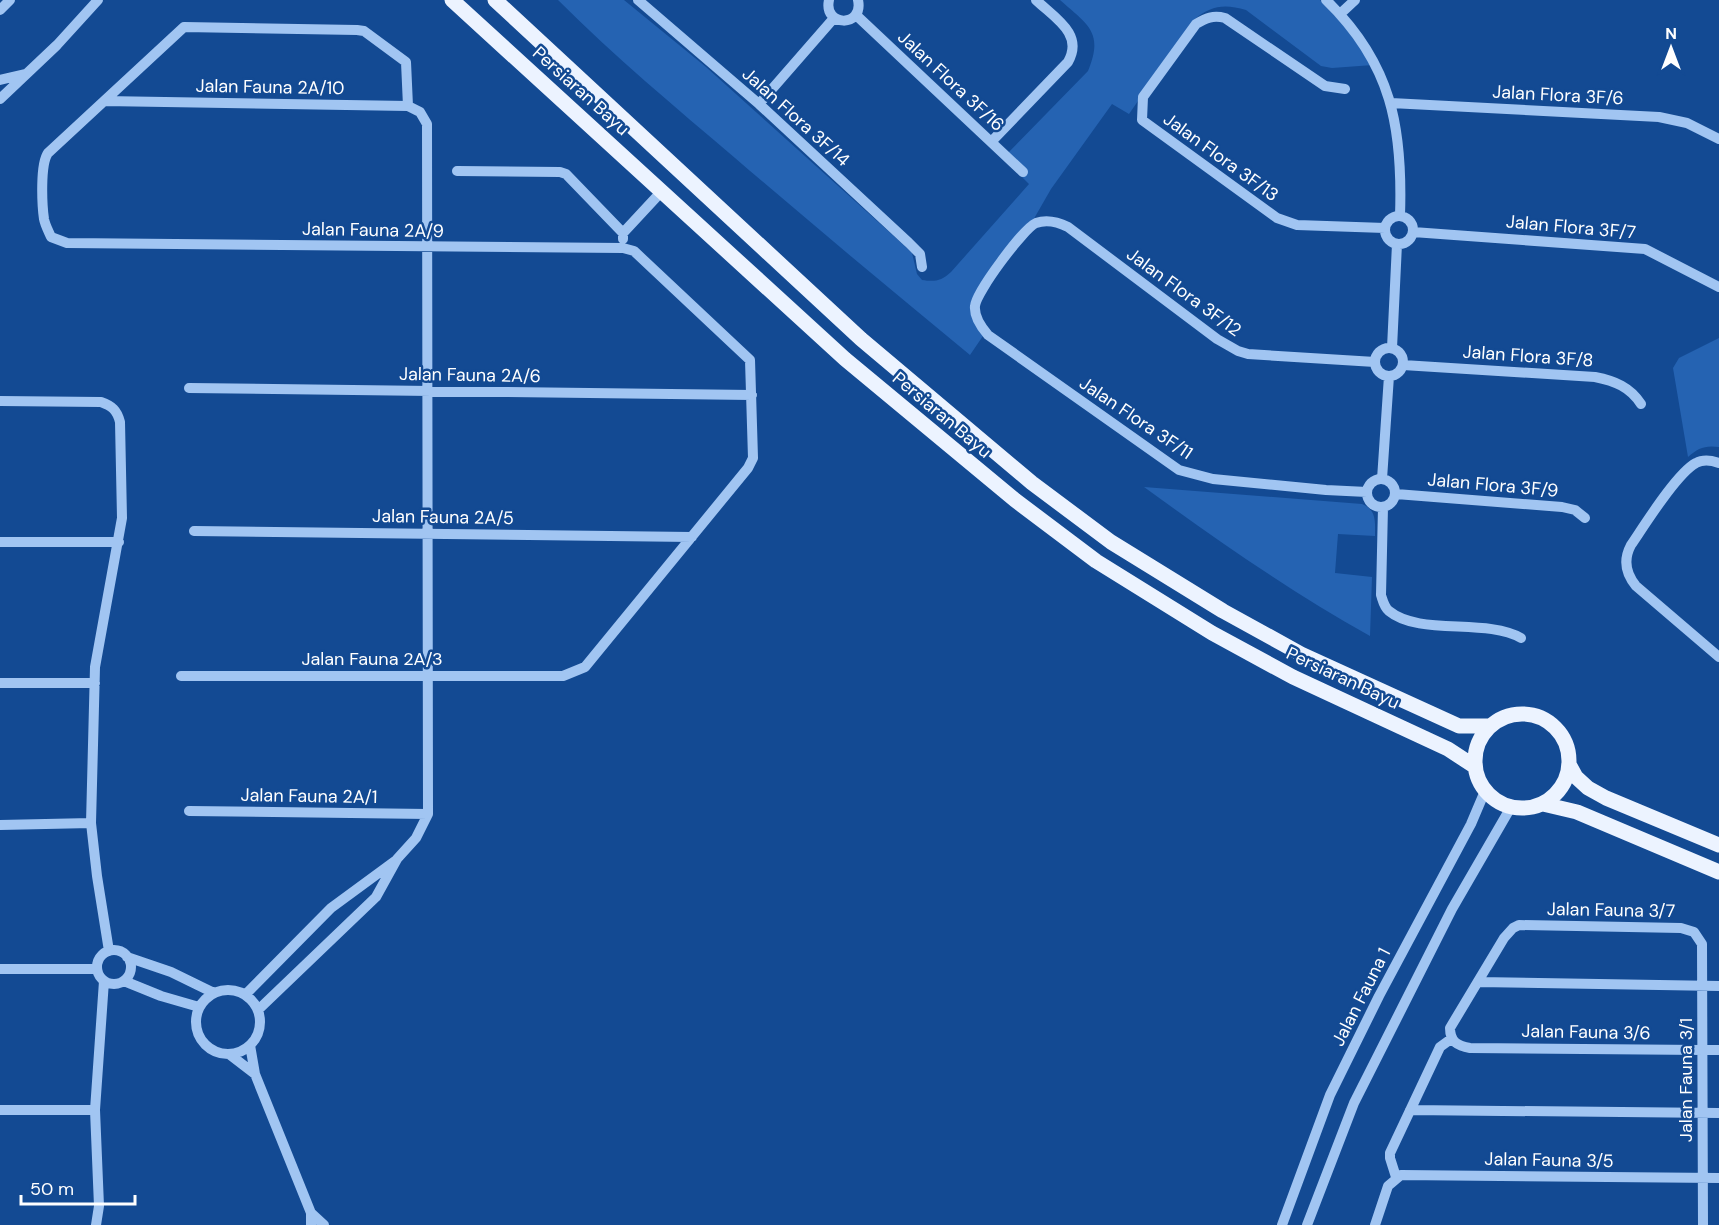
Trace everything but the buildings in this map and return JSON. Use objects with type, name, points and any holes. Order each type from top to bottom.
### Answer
[{"type":"main road","name":"Persiaran Bayu","points":[[452,0],[845,358],[1015,500],[1096,561],[1212,633],[1293,677],[1448,749],[1474,766]]},
{"type":"main road","name":"Persiaran Bayu","points":[[495,0],[861,339],[1032,483],[1102,536],[1223,611],[1301,654],[1459,726],[1490,726]]},
{"type":"main road","points":[[1520,713],[1536,715],[1551,722],[1562,734],[1569,749],[1570,766],[1565,781],[1556,795],[1543,804],[1527,808],[1511,807],[1496,801],[1485,791],[1474,766],[1475,752],[1480,739],[1490,726],[1503,717],[1520,713]]},
{"type":"main road","points":[[1570,766],[1576,777],[1588,788],[1606,798],[1719,845]]},
{"type":"main road","points":[[1543,804],[1577,812],[1719,872]]},
{"type":"street","points":[[0,10],[10,0]]},
{"type":"street","points":[[0,99],[57,45],[98,0]]},
{"type":"street","name":"Jalan Flora 3F/14","points":[[638,0],[759,104],[909,243],[920,254],[922,267]]},
{"type":"street","points":[[829,0],[828,8],[834,18],[846,21],[856,15],[859,9],[858,0]]},
{"type":"street","points":[[992,141],[1073,54],[1070,33],[1036,0]]},
{"type":"street","points":[[1326,0],[1340,14],[1372,58],[1391,103],[1400,151],[1400,216]]},
{"type":"street","points":[[1340,14],[1355,0]]},
{"type":"street","name":"Jalan Flora 3F/16","points":[[856,15],[1023,172]]},
{"type":"street","name":"Jalan Flora 3F/13","points":[[1345,89],[1325,86],[1225,18],[1218,16],[1206,18],[1196,24],[1143,97],[1142,120],[1277,218],[1297,225],[1385,228]]},
{"type":"street","points":[[759,104],[834,18]]},
{"type":"street","points":[[104,102],[180,30],[191,25],[364,32],[406,62],[408,105],[420,112],[427,124],[428,814],[416,838],[397,860],[376,897],[258,1010]]},
{"type":"street","points":[[0,80],[26,74]]},
{"type":"street","name":"Jalan Fauna 2A/10","points":[[104,102],[408,105]]},
{"type":"street","name":"Jalan Fauna 2A/9","points":[[104,102],[51,149],[44,158],[44,222],[51,237],[67,243],[623,248]]},
{"type":"street","name":"Jalan Flora 3F/6","points":[[1391,103],[1659,117],[1687,123],[1719,139]]},
{"type":"street","points":[[457,171],[560,172],[566,174],[623,233]]},
{"type":"street","points":[[662,191],[623,233],[623,248],[634,251],[750,360],[753,458],[748,468],[692,537]]},
{"type":"street","points":[[1400,216],[1410,221],[1413,231],[1407,241],[1397,244],[1388,238],[1385,228],[1390,219],[1400,216]]},
{"type":"street","name":"Jalan Flora 3F/12","points":[[1002,261],[1032,225],[1044,221],[1056,222],[1068,227],[1217,339],[1238,351],[1375,362]]},
{"type":"street","name":"Jalan Flora 3F/7","points":[[1413,231],[1644,249],[1719,287]]},
{"type":"street","points":[[1392,348],[1397,244]]},
{"type":"street","name":"Jalan Flora 3F/11","points":[[1002,261],[983,288],[975,307],[979,323],[984,330],[994,340],[1179,470],[1213,479],[1367,492]]},
{"type":"street","points":[[1392,348],[1401,354],[1403,365],[1398,373],[1389,376],[1379,372],[1375,362],[1378,353],[1392,348]]},
{"type":"street","name":"Jalan Flora 3F/8","points":[[1403,365],[1595,377],[1628,389],[1641,404]]},
{"type":"street","points":[[1382,479],[1389,376]]},
{"type":"street","name":"Jalan Fauna 2A/6","points":[[189,388],[752,395]]},
{"type":"street","points":[[0,401],[101,402],[111,405],[117,411],[120,422],[122,518],[95,667],[91,823],[109,951]]},
{"type":"street","points":[[1719,463],[1713,460],[1696,463],[1687,470],[1655,510],[1628,551],[1626,565],[1629,577],[1636,586],[1719,657]]},
{"type":"street","points":[[1382,479],[1391,482],[1396,494],[1392,503],[1383,507],[1370,502],[1367,492],[1374,481],[1382,479]]},
{"type":"street","name":"Jalan Flora 3F/9","points":[[1396,494],[1562,507],[1575,510],[1585,518]]},
{"type":"street","points":[[1383,507],[1381,595],[1384,605],[1390,612],[1409,621],[1500,629],[1521,638]]},
{"type":"street","name":"Jalan Fauna 2A/5","points":[[194,531],[692,537]]},
{"type":"street","name":"Jalan Fauna 2A/3","points":[[181,676],[563,676],[585,667],[692,537]]},
{"type":"street","points":[[0,542],[118,542]]},
{"type":"street","points":[[0,683],[95,683]]},
{"type":"street","name":"Jalan Fauna 1","points":[[1282,1225],[1330,1095],[1485,791]]},
{"type":"street","points":[[1307,1225],[1354,1103],[1452,909],[1511,807]]},
{"type":"street","name":"Jalan Fauna 2A/1","points":[[189,811],[428,814]]},
{"type":"street","points":[[0,825],[91,823]]},
{"type":"street","points":[[245,994],[331,908],[397,860]]},
{"type":"street","name":"Jalan Fauna 3/7","points":[[1478,982],[1504,938],[1519,925],[1681,928],[1694,932],[1699,937]]},
{"type":"street","name":"Jalan Fauna 3/1","points":[[1699,937],[1702,944],[1703,986],[1702,1225]]},
{"type":"street","points":[[96,1225],[99,1206],[95,1110],[104,981],[97,969],[98,961],[109,951],[118,951],[127,957],[171,972],[214,993]]},
{"type":"street","points":[[124,981],[130,972],[130,962],[127,957]]},
{"type":"street","points":[[0,969],[97,969]]},
{"type":"street","points":[[104,981],[114,984],[124,981],[161,996],[199,1007]]},
{"type":"street","points":[[1375,1225],[1388,1186],[1396,1177],[1390,1153],[1440,1047],[1451,1039],[1452,1023],[1478,982],[1719,986]]},
{"type":"street","points":[[224,990],[245,994],[258,1010],[259,1029],[250,1046],[240,1052],[218,1053],[208,1048],[200,1039],[195,1018],[205,999],[214,993],[224,990]]},
{"type":"street","name":"Jalan Fauna 3/6","points":[[1451,1039],[1461,1046],[1470,1048],[1719,1050]]},
{"type":"street","points":[[250,1046],[255,1074],[311,1213],[311,1225]]},
{"type":"street","points":[[229,1054],[255,1074]]},
{"type":"street","points":[[0,1110],[95,1110]]},
{"type":"street","points":[[1410,1110],[1719,1113]]},
{"type":"street","name":"Jalan Fauna 3/5","points":[[1396,1177],[1409,1174],[1719,1178]]},
{"type":"street","points":[[311,1213],[324,1225]]},
{"type":"shaded area","points":[[558,0],[624,0],[706,67],[896,238],[912,253],[917,274],[922,280],[927,281],[941,279],[951,272],[1029,184],[1003,158],[1088,71],[1094,47],[1091,30],[1060,0],[1320,0],[1344,26],[1373,65],[1332,68],[1321,66],[1246,10],[1218,7],[1200,15],[1194,20],[1129,114],[1112,104],[1051,189],[1024,236],[978,296],[978,311],[985,333],[970,355],[667,100]]},
{"type":"shaded area","points":[[1719,338],[1719,447],[1702,448],[1688,457],[1673,368],[1679,358]]},
{"type":"shaded area","points":[[1144,487],[1362,504],[1367,507],[1373,513],[1375,536],[1338,534],[1335,573],[1372,577],[1370,636],[1255,565]]}]
